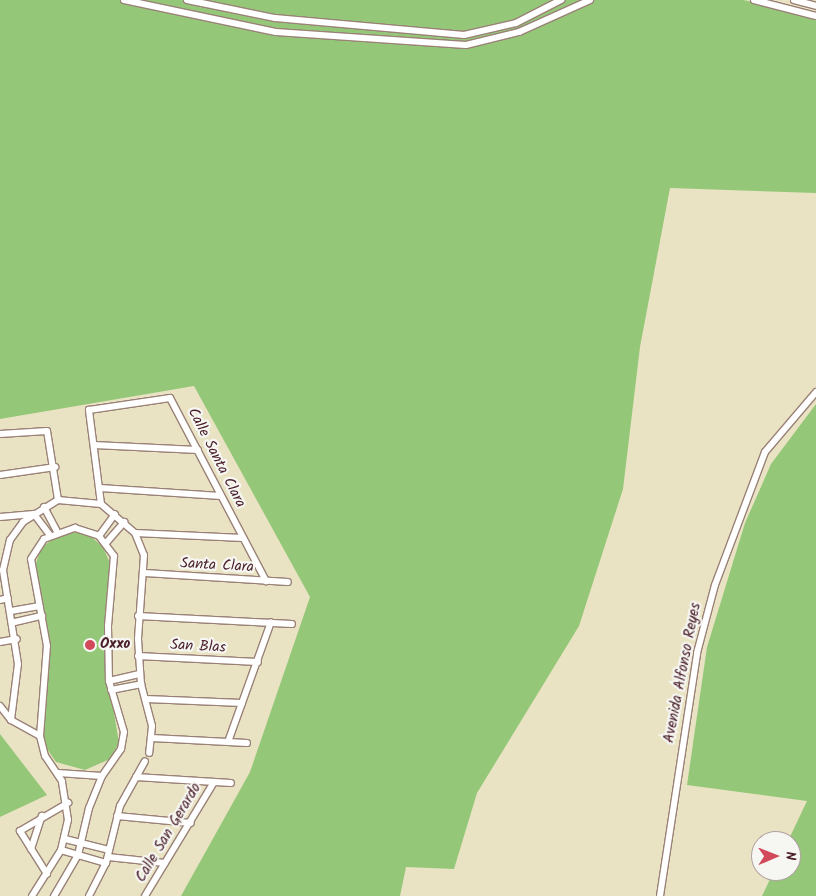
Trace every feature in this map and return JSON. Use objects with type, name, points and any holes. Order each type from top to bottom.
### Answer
[{"type":"street","points":[[124,0],[255,28],[341,38],[466,45],[490,42],[590,0]]},
{"type":"street","points":[[187,0],[275,18],[464,35],[516,23],[561,0]]},
{"type":"street","points":[[754,0],[816,16]]},
{"type":"street","points":[[794,0],[816,6]]},
{"type":"street","points":[[341,25],[341,38]]},
{"type":"street","name":"Avenida Alfonso Reyes","points":[[660,896],[697,653],[714,585],[765,452],[816,392]]},
{"type":"street","name":"Calle Santa Clara","points":[[101,504],[90,408],[168,397],[198,450],[266,581]]},
{"type":"street","points":[[0,434],[47,431],[55,467],[58,500]]},
{"type":"street","points":[[94,445],[198,450]]},
{"type":"street","points":[[0,475],[55,467]]},
{"type":"street","points":[[100,488],[221,496]]},
{"type":"street","points":[[12,720],[18,688],[17,640],[2,558],[10,540],[34,514],[44,507],[58,500],[80,499],[101,504],[115,514],[135,534],[145,573],[138,616],[138,656],[140,684],[146,698],[152,738],[149,753]]},
{"type":"street","points":[[44,507],[58,531]]},
{"type":"street","points":[[0,517],[34,514]]},
{"type":"street","points":[[34,514],[50,535]]},
{"type":"street","points":[[99,536],[115,514]]},
{"type":"street","points":[[106,543],[124,522]]},
{"type":"street","points":[[32,896],[61,850],[65,839],[68,803],[58,773],[45,756],[40,736],[47,665],[42,616],[31,576],[31,559],[50,535],[58,531],[82,528],[99,536],[114,556],[116,572],[108,626],[109,680],[124,740],[102,776],[78,855],[54,896]]},
{"type":"street","points":[[135,534],[243,538]]},
{"type":"street","name":"Santa Clara","points":[[145,573],[288,582]]},
{"type":"street","points":[[0,600],[8,598]]},
{"type":"street","points":[[11,611],[40,606]]},
{"type":"street","points":[[15,622],[42,616]]},
{"type":"street","points":[[138,616],[292,624]]},
{"type":"street","points":[[228,742],[271,622]]},
{"type":"street","points":[[0,642],[17,640]]},
{"type":"street","name":"San Blas","points":[[138,656],[258,662]]},
{"type":"street","points":[[109,680],[140,674]]},
{"type":"street","points":[[111,690],[140,684]]},
{"type":"street","points":[[146,698],[242,703]]},
{"type":"street","points":[[0,706],[12,720],[40,736]]},
{"type":"street","points":[[152,738],[247,743]]},
{"type":"street","points":[[89,896],[107,857],[117,816],[145,761]]},
{"type":"street","points":[[58,773],[102,776]]},
{"type":"street","points":[[136,777],[231,783]]},
{"type":"street","name":"Calle San Gerardo","points":[[145,896],[191,823],[214,782]]},
{"type":"street","points":[[47,874],[20,830],[68,803]]},
{"type":"street","points":[[31,849],[42,816]]},
{"type":"street","points":[[117,816],[191,823]]},
{"type":"street","points":[[65,839],[82,843],[107,857]]},
{"type":"street","points":[[61,850],[78,855],[165,863]]},
{"type":"green space","points":[[0,0],[743,0],[816,14],[816,193],[670,188],[640,347],[623,489],[579,626],[477,793],[454,869],[406,867],[400,896],[181,896],[250,772],[310,597],[194,386],[0,419]]},
{"type":"green space","points":[[816,404],[816,896],[762,896],[769,881],[801,881],[801,831],[793,831],[807,801],[687,785],[707,647],[745,523],[771,464]]},
{"type":"green space","points":[[61,533],[87,533],[103,547],[110,563],[103,646],[119,743],[110,759],[85,770],[56,762],[45,746],[43,734],[50,646],[35,566],[41,548]]},
{"type":"green space","points":[[0,734],[47,795],[0,817]]},
{"type":"place","name":"Oxxo","points":[[90,645]]}]
